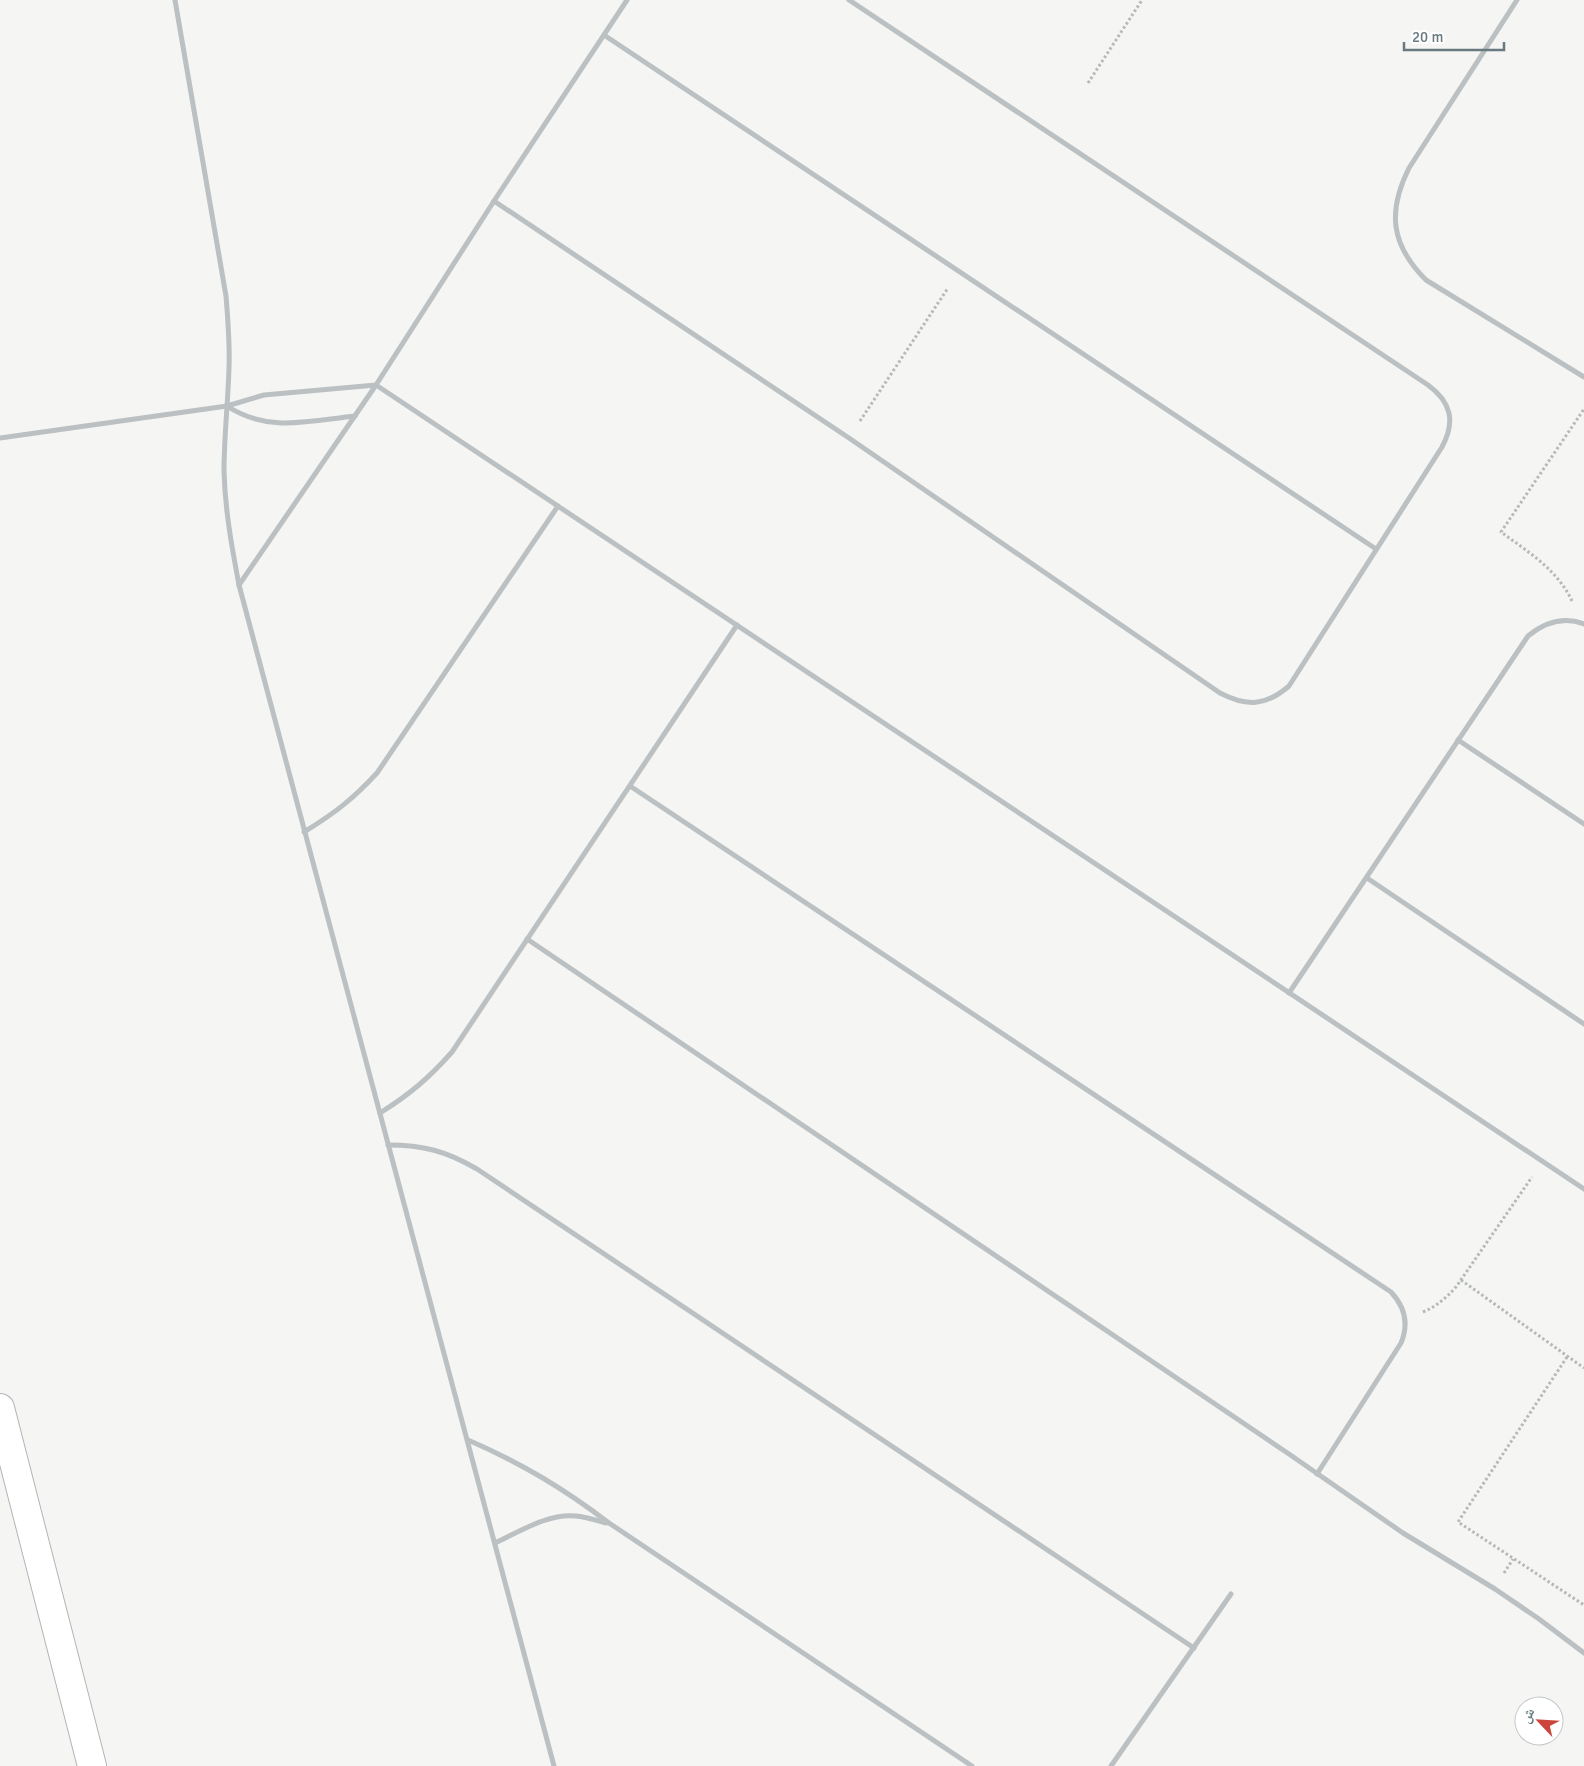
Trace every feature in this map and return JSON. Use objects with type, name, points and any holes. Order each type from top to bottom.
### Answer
[{"type":"highway","points":[[0,1408],[92,1766]]},
{"type":"street","points":[[175,0],[226,296],[229,331],[227,406],[224,438],[226,508],[239,585],[554,1766]]},
{"type":"street","points":[[239,585],[376,385],[494,201],[627,0]]},
{"type":"street","points":[[494,201],[849,438],[1220,693],[1234,700],[1248,703],[1263,702],[1278,696],[1289,686],[1448,436],[1449,412],[1445,401],[1438,392],[849,0]]},
{"type":"street","points":[[1517,0],[1405,176],[1396,201],[1395,219],[1398,236],[1404,252],[1426,280],[1584,377]]},
{"type":"street","points":[[604,35],[1376,549]]},
{"type":"street","points":[[0,438],[227,406],[264,395],[376,385],[1584,1189]]},
{"type":"street","points":[[227,406],[252,419],[281,424],[355,416]]},
{"type":"street","points":[[304,832],[331,816],[356,796],[377,773],[558,506]]},
{"type":"street","points":[[1289,993],[1528,636],[1547,624],[1569,620],[1582,623]]},
{"type":"street","points":[[380,1113],[412,1092],[452,1052],[737,625]]},
{"type":"street","points":[[1458,740],[1584,824]]},
{"type":"street","points":[[630,786],[1384,1287],[1398,1299],[1405,1316],[1406,1325],[1401,1343],[1317,1474]]},
{"type":"street","points":[[1366,878],[1584,1024]]},
{"type":"street","points":[[526,939],[1403,1533],[1495,1589],[1584,1653]]},
{"type":"street","points":[[388,1145],[412,1145],[435,1149],[456,1157],[477,1169],[1194,1648]]},
{"type":"street","points":[[468,1440],[505,1456],[542,1476],[576,1498],[609,1524],[972,1766]]},
{"type":"street","points":[[495,1543],[536,1524],[574,1515],[609,1524]]},
{"type":"street","points":[[1111,1766],[1232,1594]]},
{"type":"path","points":[[1088,82],[1142,0]]},
{"type":"path","points":[[849,438],[959,271]]},
{"type":"path","points":[[1582,623],[1571,598],[1557,576],[1544,564],[1500,532],[1584,409]]},
{"type":"path","points":[[1405,1316],[1420,1313],[1434,1307],[1446,1298],[1461,1280],[1543,1162]]},
{"type":"path","points":[[1461,1280],[1584,1368]]},
{"type":"path","points":[[1568,1357],[1458,1522],[1584,1605]]}]
